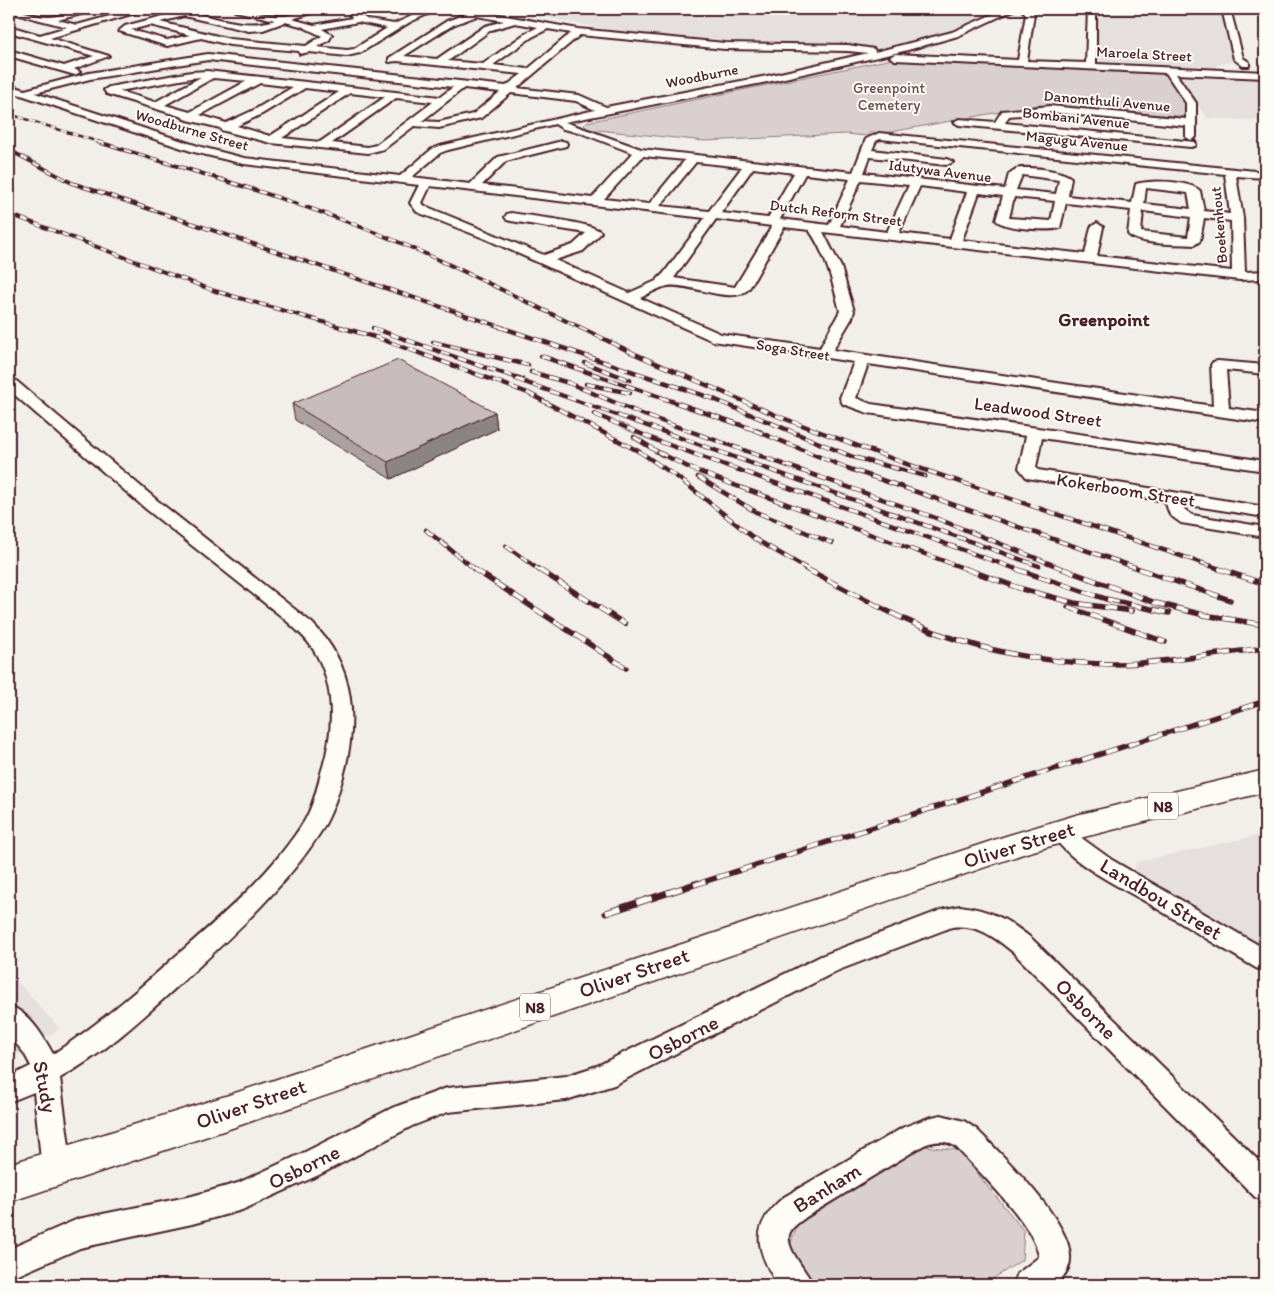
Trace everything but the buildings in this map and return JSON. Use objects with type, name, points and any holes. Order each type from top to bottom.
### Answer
[{"type":"highway","name":"Oliver Street","points":[[9,1182],[56,1169],[232,1111],[911,879],[1062,831],[1265,781]]},
{"type":"street","points":[[10,9],[76,27]]},
{"type":"street","points":[[49,20],[82,11],[83,9]]},
{"type":"street","points":[[40,37],[144,9]]},
{"type":"street","points":[[198,9],[123,31],[167,43],[203,35]]},
{"type":"street","points":[[188,117],[258,80],[327,37],[314,28],[238,9]]},
{"type":"street","points":[[184,13],[249,28],[263,27],[315,9]]},
{"type":"street","points":[[368,9],[353,14],[358,19],[368,23],[395,27]]},
{"type":"street","points":[[150,22],[229,41],[342,53],[354,52],[414,16],[435,9]]},
{"type":"street","points":[[455,9],[578,32],[725,46],[856,48],[878,54]]},
{"type":"street","name":"Woodburne","points":[[403,179],[436,151],[485,137],[604,110],[767,79],[901,49],[954,34],[1012,9]]},
{"type":"street","points":[[1022,63],[1018,50],[1030,14],[1024,9]]},
{"type":"street","points":[[1091,67],[1092,9]]},
{"type":"street","points":[[1222,73],[1222,67],[1251,63],[1239,59],[1226,9]]},
{"type":"street","points":[[369,74],[450,23],[476,13]]},
{"type":"street","points":[[314,28],[358,19]]},
{"type":"street","points":[[438,62],[488,28],[513,20]]},
{"type":"street","points":[[485,67],[529,35],[546,27]]},
{"type":"street","points":[[9,29],[104,56],[64,69]]},
{"type":"street","points":[[412,123],[439,125],[477,116],[578,32]]},
{"type":"street","points":[[200,57],[229,41]]},
{"type":"street","points":[[901,49],[952,46]]},
{"type":"street","points":[[9,53],[89,76]]},
{"type":"street","name":"Maroela Street","points":[[878,54],[1265,75]]},
{"type":"street","points":[[24,93],[89,76],[200,57],[283,64],[575,97],[604,110]]},
{"type":"street","points":[[395,58],[530,72]]},
{"type":"street","points":[[136,68],[156,81]]},
{"type":"street","points":[[1169,71],[1191,102],[1191,156]]},
{"type":"street","points":[[442,100],[196,74],[111,88],[108,91],[188,117],[271,140],[361,150],[380,147],[412,123],[463,84]]},
{"type":"street","points":[[155,106],[213,75]]},
{"type":"street","points":[[225,128],[246,119],[303,84]]},
{"type":"street","name":"Woodburne Street","points":[[9,88],[198,150],[233,159],[403,179]]},
{"type":"street","points":[[271,140],[348,90]]},
{"type":"street","points":[[321,146],[394,95]]},
{"type":"street","name":"Danomthuli Avenue","points":[[999,125],[998,122],[1004,114],[1044,109],[1191,123]]},
{"type":"street","name":"Idutywa Avenue","points":[[557,120],[565,127],[584,131],[616,146],[640,152],[1237,218]]},
{"type":"street","points":[[456,122],[485,137]]},
{"type":"street","name":"Bombani Avenue","points":[[959,122],[999,125],[1191,156]]},
{"type":"street","name":"Magugu Avenue","points":[[865,153],[871,139],[885,135],[955,143],[1191,156],[1230,172],[1265,175]]},
{"type":"street","points":[[936,185],[955,143]]},
{"type":"street","points":[[473,187],[502,159],[562,144]]},
{"type":"street","points":[[596,201],[640,152]]},
{"type":"street","points":[[833,229],[857,177],[865,153],[947,162]]},
{"type":"street","points":[[652,208],[693,158]]},
{"type":"street","points":[[629,298],[665,280],[749,165]]},
{"type":"street","points":[[665,280],[730,292],[738,291],[743,287],[801,171]]},
{"type":"street","points":[[1018,172],[1054,174],[1066,179],[1062,200],[1056,225],[1011,223],[1002,220],[1015,174],[1018,172]]},
{"type":"street","name":"Boekenhout","points":[[1230,172],[1237,218],[1239,276]]},
{"type":"street","name":"Dutch Reform Street","points":[[403,179],[1090,260],[1239,276],[1265,275]]},
{"type":"street","name":"Soga Street","points":[[427,182],[416,199],[418,206],[501,227],[542,260],[718,338],[1265,418]]},
{"type":"street","points":[[892,236],[916,183]]},
{"type":"street","points":[[1150,184],[1192,189],[1198,214],[1194,241],[1134,234],[1140,186],[1150,184]]},
{"type":"street","points":[[955,243],[974,190]]},
{"type":"street","points":[[501,227],[535,194]]},
{"type":"street","points":[[501,227],[583,228],[595,232],[578,248],[542,260]]},
{"type":"street","points":[[813,227],[820,235],[828,252],[847,311],[845,318],[824,354]]},
{"type":"street","points":[[1090,260],[1097,227]]},
{"type":"street","name":"Leadwood Street","points":[[862,360],[848,398],[854,403],[868,408],[1265,466]]},
{"type":"street","points":[[1221,412],[1218,365],[1265,369]]},
{"type":"street","points":[[9,382],[152,505],[306,628],[321,645],[331,667],[340,691],[343,719],[341,746],[325,797],[312,826],[282,865],[248,903],[164,982],[108,1029],[47,1073],[9,1090]]},
{"type":"street","name":"Kokerboom Street","points":[[1035,432],[1027,468],[1033,474],[1265,512]]},
{"type":"street","points":[[1173,498],[1176,511],[1187,519],[1265,532]]},
{"type":"street","name":"Landbou Street","points":[[1062,831],[1075,845],[1104,866],[1265,961]]},
{"type":"street","name":"Osborne","points":[[9,1264],[78,1234],[192,1210],[242,1196],[311,1164],[402,1117],[436,1103],[448,1100],[566,1088],[604,1076],[830,963],[933,922],[960,916],[979,918],[989,922],[1022,945],[1265,1187]]},
{"type":"street","name":"Study","points":[[9,1016],[38,1051],[47,1073],[56,1169]]},
{"type":"street","name":"Banham","points":[[796,1285],[780,1261],[773,1246],[775,1227],[780,1219],[795,1207],[914,1136],[941,1127],[959,1132],[966,1138],[1037,1217],[1051,1238],[1055,1248],[1055,1259],[1051,1268],[1028,1285]]},
{"type":"shaded area","points":[[504,9],[998,9],[954,29],[856,55],[622,32]]},
{"type":"shaded area","points":[[1098,9],[1223,9],[1236,61],[1215,65],[1217,69],[1212,70],[1105,66],[1098,63]]},
{"type":"shaded area","points":[[1176,73],[1265,77],[1265,121],[1207,118]]},
{"type":"shaded area","points":[[1265,834],[1265,949],[1135,871],[1136,862]]},
{"type":"shaded area","points":[[9,972],[60,1029],[9,1060]]},
{"type":"green space","name":"Greenpoint Cemetery","points":[[892,59],[1168,74],[1187,102],[1187,117],[1038,105],[885,133],[870,132],[867,136],[846,134],[705,141],[588,129],[584,125],[587,122]]},
{"type":"green space","points":[[924,1146],[958,1150],[1024,1231],[1022,1260],[983,1285],[815,1285],[789,1248],[797,1225]]},
{"type":"railway","points":[[9,114],[102,143]]},
{"type":"railway","points":[[98,142],[263,193],[361,227],[445,263],[581,328]]},
{"type":"railway","points":[[9,150],[72,183],[504,328]]},
{"type":"railway","points":[[9,214],[215,291],[344,328]]},
{"type":"railway","points":[[340,327],[378,338],[528,393],[640,452],[680,479],[755,539],[809,570]]},
{"type":"railway","points":[[500,327],[711,398],[853,457],[925,476]]},
{"type":"railway","points":[[579,327],[635,354],[780,417],[904,463],[1223,570]]},
{"type":"railway","points":[[373,328],[492,370]]},
{"type":"railway","points":[[433,342],[528,365]]},
{"type":"railway","points":[[541,356],[761,432]]},
{"type":"railway","points":[[585,363],[630,380]]},
{"type":"railway","points":[[487,368],[522,379]]},
{"type":"railway","points":[[531,372],[569,383],[644,415],[933,517],[1066,570]]},
{"type":"railway","points":[[516,379],[1039,566]]},
{"type":"railway","points":[[586,384],[630,393]]},
{"type":"railway","points":[[594,414],[658,441],[1019,570]]},
{"type":"railway","points":[[754,430],[847,468],[1143,570]]},
{"type":"railway","points":[[634,437],[664,456]]},
{"type":"railway","points":[[658,452],[692,469],[723,481],[969,570]]},
{"type":"railway","points":[[698,477],[756,512],[832,543]]},
{"type":"railway","points":[[426,530],[476,570]]},
{"type":"railway","points":[[506,546],[539,570]]},
{"type":"railway","points":[[474,569],[626,668]]},
{"type":"railway","points":[[538,569],[625,624]]},
{"type":"railway","points":[[806,569],[921,627],[982,647],[1026,656],[1096,664],[1119,664],[1172,660],[1265,648]]},
{"type":"railway","points":[[966,569],[1022,589],[1074,603],[1132,611]]},
{"type":"railway","points":[[1063,569],[1156,603],[1204,615],[1265,625]]},
{"type":"railway","points":[[1139,569],[1230,600]]},
{"type":"railway","points":[[1219,569],[1265,584]]},
{"type":"railway","points":[[1019,570],[1106,599],[1169,613]]},
{"type":"railway","points":[[1068,607],[1165,642]]},
{"type":"railway","points":[[694,885],[1265,701]]},
{"type":"railway","points":[[606,913],[698,883]]},
{"type":"district","name":"Greenpoint","points":[[1104,319]]}]
